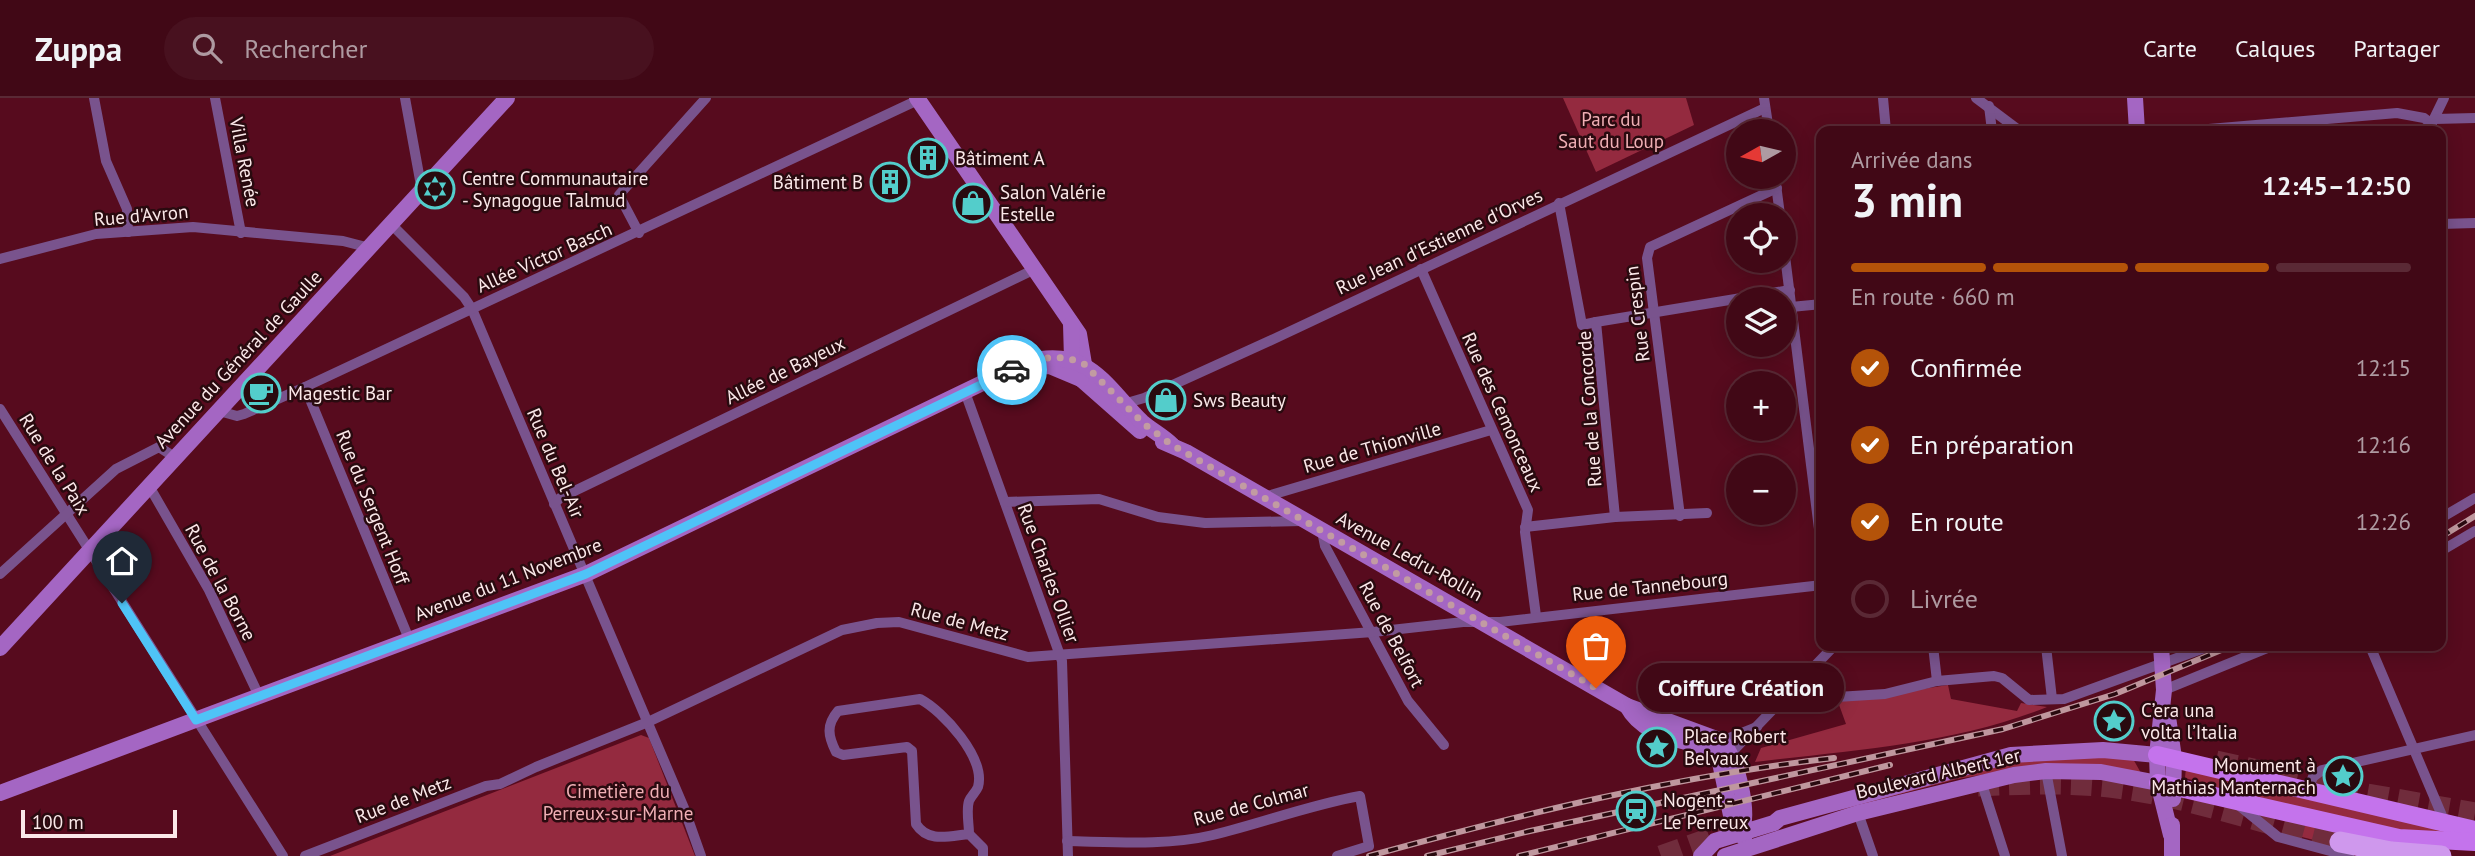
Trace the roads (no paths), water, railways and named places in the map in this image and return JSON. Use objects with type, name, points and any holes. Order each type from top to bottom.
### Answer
[{"type":"highway","points":[[2345,849],[2441,856]]},
{"type":"main road","name":"Boulevard Albert 1er","points":[[2166,757],[2475,830]]},
{"type":"main road","name":"Boulevard Albert 1er","points":[[2166,784],[2399,838],[2475,842]]},
{"type":"street","points":[[94,98],[106,161],[127,209],[128,232]]},
{"type":"street","name":"Villa Renée","points":[[215,98],[241,233]]},
{"type":"street","points":[[405,98],[420,180],[425,188]]},
{"type":"street","name":"Avenue du Général de Gaulle","points":[[0,648],[507,98]]},
{"type":"street","points":[[639,233],[619,195],[706,98]]},
{"type":"street","points":[[1883,98],[1886,126]]},
{"type":"street","points":[[1976,98],[2014,126]]},
{"type":"street","points":[[2135,98],[2137,126]]},
{"type":"street","points":[[2432,125],[2444,98]]},
{"type":"street","points":[[918,99],[1071,324],[1080,366]]},
{"type":"street","name":"Allée Victor Basch","points":[[219,411],[237,416],[305,387],[639,233],[918,99]]},
{"type":"street","name":"Rue Jean d'Estienne d'Orves","points":[[1127,405],[1422,269],[1765,103]]},
{"type":"street","points":[[1989,106],[1991,126]]},
{"type":"street","points":[[2244,126],[2397,113],[2424,118],[2432,125]]},
{"type":"street","points":[[2432,125],[2475,118]]},
{"type":"street","name":"Rue Crespin","points":[[1680,516],[1647,258],[1650,247],[1764,189]]},
{"type":"street","points":[[1559,203],[1582,325],[1596,322]]},
{"type":"street","points":[[2446,224],[2475,223]]},
{"type":"street","name":"Rue du Bel-Air","points":[[391,225],[464,297],[471,309],[586,574],[701,856]]},
{"type":"street","name":"Rue d'Avron","points":[[0,259],[96,234],[193,227],[343,241],[370,248]]},
{"type":"street","name":"Rue des Cemonceaux","points":[[1422,269],[1528,510],[1525,527],[1536,617]]},
{"type":"street","name":"Allée de Bayeux","points":[[554,504],[560,498],[1033,270]]},
{"type":"street","name":"Rue de la Concorde","points":[[1615,517],[1596,322],[1726,300]]},
{"type":"street","points":[[1796,307],[1816,305]]},
{"type":"street","points":[[1796,347],[1816,505]]},
{"type":"street","name":"Avenue du 11 Novembre","points":[[0,793],[586,574],[1016,368],[1045,357],[1080,366]]},
{"type":"street","name":"Avenue Ledru-Rollin","points":[[1080,366],[1133,426],[1157,441],[1172,445]]},
{"type":"street","name":"Avenue Ledru-Rollin","points":[[1080,366],[1098,385],[1127,405],[1144,424],[1172,445],[1483,621],[1630,712],[1657,733],[1724,749]]},
{"type":"street","name":"Avenue du 11 Novembre","points":[[1016,368],[1080,366]]},
{"type":"street","name":"Rue du Sergent Hoff","points":[[305,387],[409,639]]},
{"type":"street","name":"Rue Charles Ollier","points":[[965,392],[1060,655],[1068,856]]},
{"type":"street","name":"Rue de la Paix","points":[[0,409],[283,856]]},
{"type":"street","name":"Rue de Thionville","points":[[1264,496],[1491,430]]},
{"type":"street","points":[[0,574],[68,516],[116,469],[159,447],[176,458]]},
{"type":"street","name":"Rue de la Borne","points":[[149,486],[209,590],[259,696]]},
{"type":"street","points":[[2446,515],[2475,498]]},
{"type":"street","points":[[1006,502],[1099,499],[1158,517],[1205,523],[1304,521]]},
{"type":"street","points":[[1525,527],[1615,517],[1707,513]]},
{"type":"street","name":"Rue de Belfort","points":[[1322,531],[1325,546],[1408,701],[1444,745]]},
{"type":"street","points":[[2446,548],[2475,531]]},
{"type":"street","name":"Rue de Tannebourg","points":[[1483,621],[1816,586]]},
{"type":"street","name":"Rue de Metz","points":[[305,856],[486,786],[500,784],[648,722],[842,630],[869,624],[893,622],[917,625],[1028,657],[1373,632],[1483,621]]},
{"type":"street","points":[[1724,749],[1757,727],[1828,651]]},
{"type":"street","points":[[1934,651],[1937,681]]},
{"type":"street","points":[[2047,651],[2052,699]]},
{"type":"street","points":[[2161,651],[2166,784],[2172,856]]},
{"type":"street","points":[[2164,677],[2203,651]]},
{"type":"street","points":[[1793,689],[1805,699],[1885,694],[1937,681],[1994,676],[2002,678],[2029,700],[2052,699],[2164,677],[2255,651]]},
{"type":"street","points":[[2373,651],[2446,825]]},
{"type":"street","points":[[969,834],[938,837],[922,833],[916,824],[912,751],[908,747],[843,755],[836,752],[830,739],[829,722],[838,711],[920,699],[930,704],[956,733],[979,767],[978,787],[969,801],[969,834],[983,848],[983,856]]},
{"type":"street","name":"Avenue Ledru-Rollin","points":[[1630,712],[1668,722],[1724,749]]},
{"type":"street","points":[[2308,789],[2313,777],[2322,769],[2475,735]]},
{"type":"street","points":[[1724,749],[1746,816],[1745,840]]},
{"type":"street","points":[[1724,749],[1732,820],[1745,840]]},
{"type":"street","name":"Boulevard Albert 1er","points":[[1728,855],[1745,840],[1780,818],[2011,755],[2103,750],[2166,757]]},
{"type":"street","points":[[2046,771],[2062,856]]},
{"type":"street","name":"Boulevard Albert 1er","points":[[1701,856],[1715,841],[1745,840],[1982,781],[2046,771],[2101,772],[2166,784]]},
{"type":"street","points":[[1982,781],[2005,856]]},
{"type":"street","name":"Rue de Colmar","points":[[1067,841],[1169,841],[1213,835],[1288,811],[1360,796],[1368,846],[1337,856]]},
{"type":"street","points":[[2228,797],[2278,837],[2345,849]]},
{"type":"street","points":[[1858,813],[1873,856]]},
{"type":"street","name":"Boulevard Albert 1er","points":[[1746,816],[1780,818]]},
{"type":"tunnel","points":[[2216,761],[2367,794],[2475,813]]},
{"type":"tunnel","points":[[1978,786],[2064,784],[2145,792],[2340,842]]},
{"type":"tunnel","points":[[1661,856],[1733,830]]},
{"type":"railway","points":[[2446,534],[2475,516]]},
{"type":"railway","points":[[1427,856],[1530,831],[2003,729],[2115,694],[2219,651]]},
{"type":"railway","points":[[1369,856],[1600,798],[1716,775],[1834,758]]},
{"type":"railway","points":[[1519,856],[1890,765]]},
{"type":"place","name":"Bâtiment A","points":[[928,158]]},
{"type":"place","name":"Bâtiment B","points":[[890,182]]},
{"type":"place","name":"Centre Communautaire - Synagogue Talmud","points":[[435,189]]},
{"type":"place","name":"Salon Valérie Estelle","points":[[973,203]]},
{"type":"place","name":"Magestic Bar","points":[[261,393]]},
{"type":"place","name":"Sws Beauty","points":[[1166,400]]},
{"type":"place","name":"Coiffure Création","points":[[1596,688]]},
{"type":"place","name":"C’era una volta l’Italia","points":[[2114,721]]},
{"type":"place","name":"Place Robert Belvaux","points":[[1657,747]]},
{"type":"place","name":"Monument à Mathias Manternach","points":[[2343,776]]},
{"type":"place","name":"Nogent - Le Perreux","points":[[1636,811]]},
{"type":"park label","name":"Parc du Saut du Loup","points":[[1611,130]]},
{"type":"park label","name":"Cimetière du Perreux-sur-Marne","points":[[618,802]]}]
